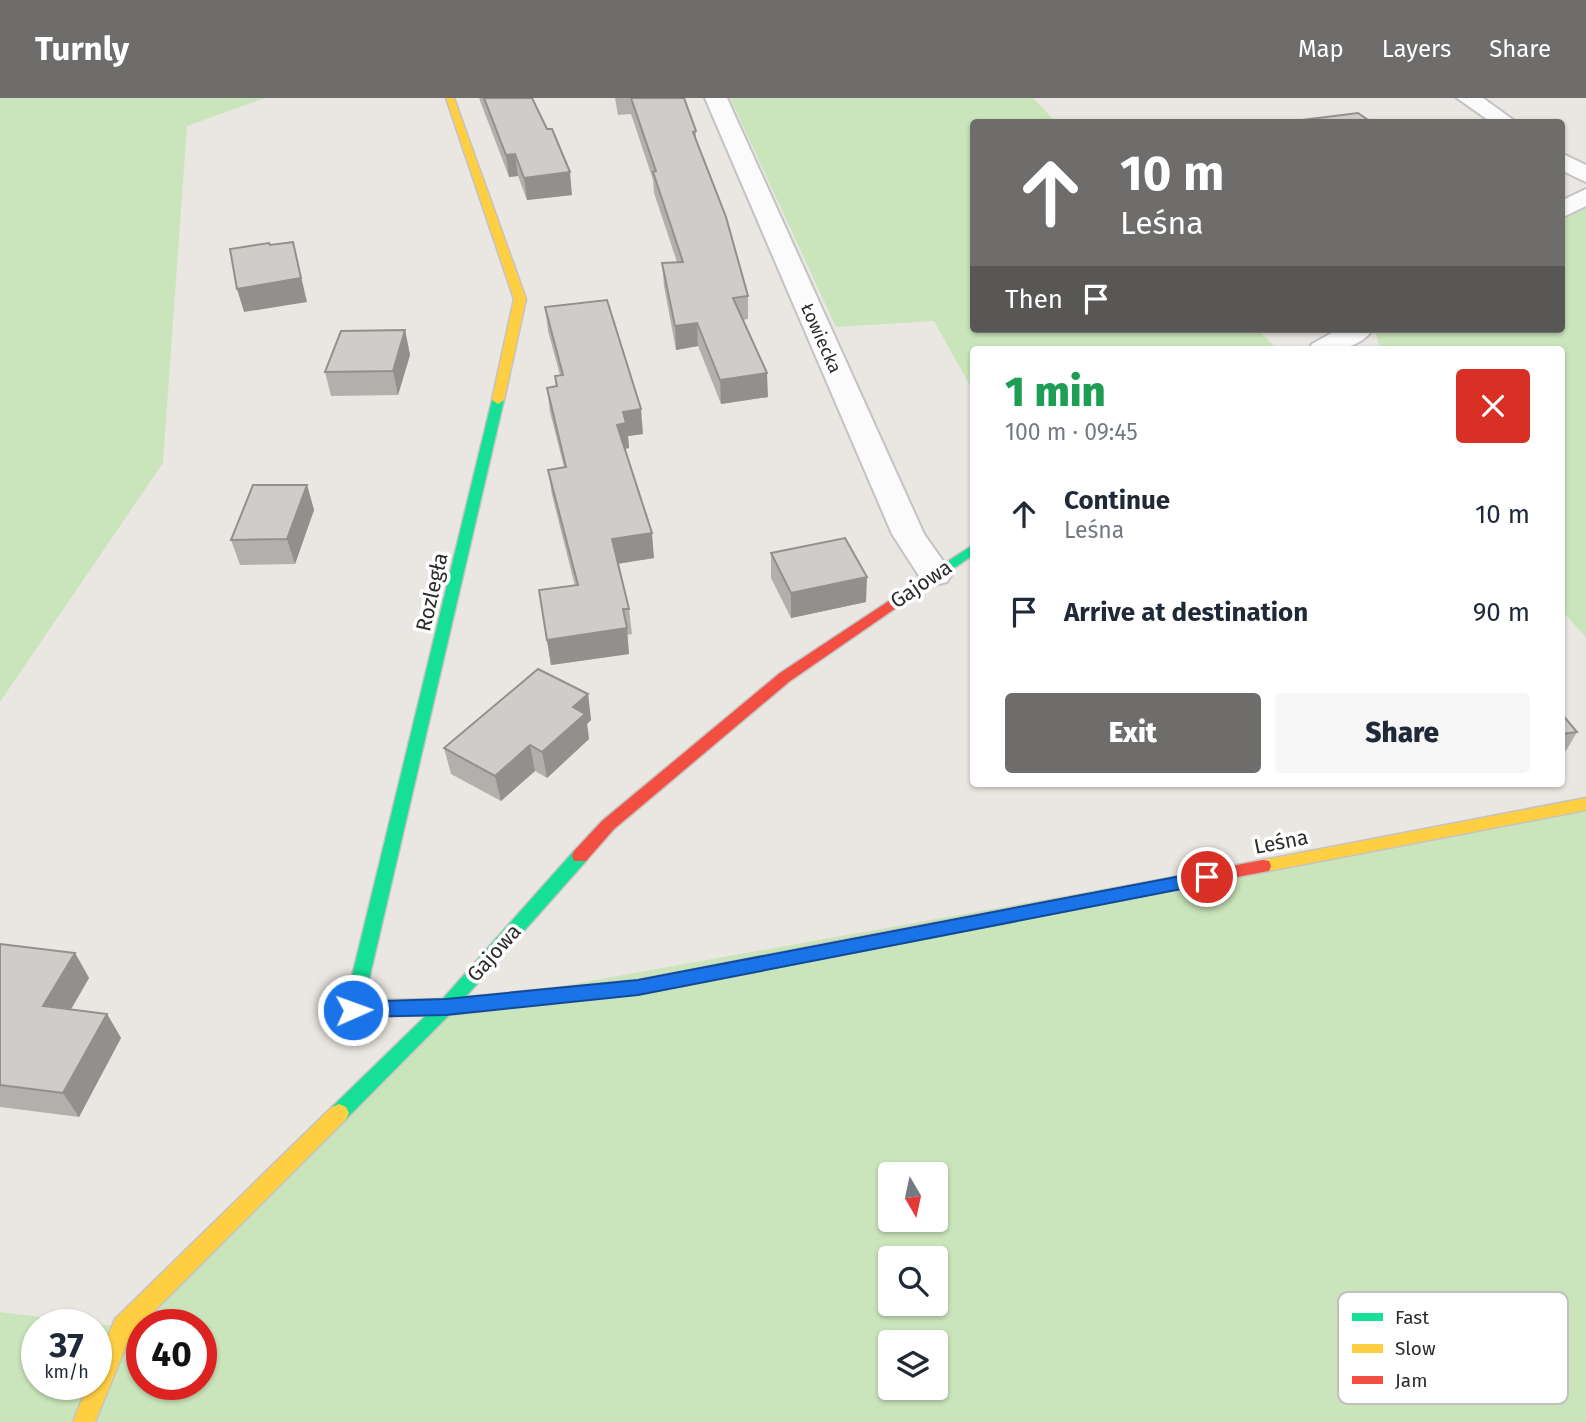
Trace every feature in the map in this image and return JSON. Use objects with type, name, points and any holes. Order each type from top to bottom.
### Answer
[{"type":"street","name":"Rozległa","points":[[446,1007],[353,1010],[496,411],[520,299],[450,98]]},
{"type":"street","name":"Łowiecka","points":[[716,98],[908,534],[935,574]]},
{"type":"street","points":[[1468,98],[1500,119]]},
{"type":"street","points":[[1565,162],[1586,175]]},
{"type":"street","points":[[1565,209],[1586,196]]},
{"type":"street","points":[[1329,346],[1352,333]]},
{"type":"street","name":"Gajowa","points":[[84,1422],[122,1327],[446,1007],[608,825],[785,677],[970,551]]},
{"type":"street","name":"Leśna","points":[[446,1007],[638,987],[1586,804]]},
{"type":"green space","points":[[0,98],[265,98],[187,126],[163,463],[0,702]]},
{"type":"green space","points":[[730,98],[1033,98],[1053,119],[970,119],[970,333],[1261,333],[1274,346],[970,346],[970,386],[934,321],[836,327]]},
{"type":"green space","points":[[1586,196],[1586,637],[1565,614],[1565,346],[1380,346],[1375,333],[1565,333],[1565,209]]},
{"type":"green space","points":[[1586,802],[1586,1422],[0,1422],[0,1312],[21,1315],[21,1400],[112,1400],[112,1326],[123,1327],[126,1324],[126,1400],[217,1400],[217,1309],[141,1309],[446,1007]]},
{"type":"building","points":[[484,98],[532,98],[547,129],[552,129],[570,172],[524,178],[515,154],[506,155]]},
{"type":"building","points":[[631,98],[684,98],[696,131],[693,132],[726,217],[748,296],[733,298],[767,373],[720,380],[697,323],[675,326],[662,263],[683,262]]},
{"type":"building","points":[[1358,113],[1367,119],[1310,119]]},
{"type":"building","points":[[293,242],[301,278],[237,289],[230,249]]},
{"type":"building","points":[[607,300],[641,409],[623,412],[626,423],[617,425],[652,533],[612,539],[629,609],[623,609],[627,628],[547,640],[539,590],[578,585],[548,470],[566,467],[547,388],[557,386],[555,376],[563,375],[545,307]]},
{"type":"building","points":[[405,330],[393,371],[325,372],[341,331]]},
{"type":"building","points":[[253,485],[307,485],[287,539],[231,540]]},
{"type":"building","points":[[845,538],[867,577],[791,593],[771,553]]},
{"type":"building","points":[[538,669],[588,694],[573,707],[585,714],[542,752],[530,745],[495,776],[444,748]]},
{"type":"building","points":[[1565,718],[1577,732],[1565,734]]},
{"type":"building","points":[[0,944],[75,953],[43,1006],[107,1014],[63,1093],[0,1085]]},
{"type":"traffic: fast","points":[[387,1008],[353,1009],[498,400]]},
{"type":"traffic: fast","points":[[901,598],[970,551]]},
{"type":"traffic: fast","points":[[339,1113],[446,1007],[580,856]]},
{"type":"traffic: slow","points":[[450,98],[520,299],[498,400]]},
{"type":"traffic: slow","points":[[1263,866],[1586,804]]},
{"type":"traffic: slow","points":[[387,1008],[446,1007],[638,987],[834,949]]},
{"type":"traffic: slow","points":[[84,1422],[123,1327],[339,1113]]},
{"type":"traffic: jam","points":[[580,856],[608,825],[785,677],[901,598]]},
{"type":"traffic: jam","points":[[834,949],[1263,866]]},
{"type":"route","points":[[353,1010],[446,1007],[638,987],[1207,877]]}]
